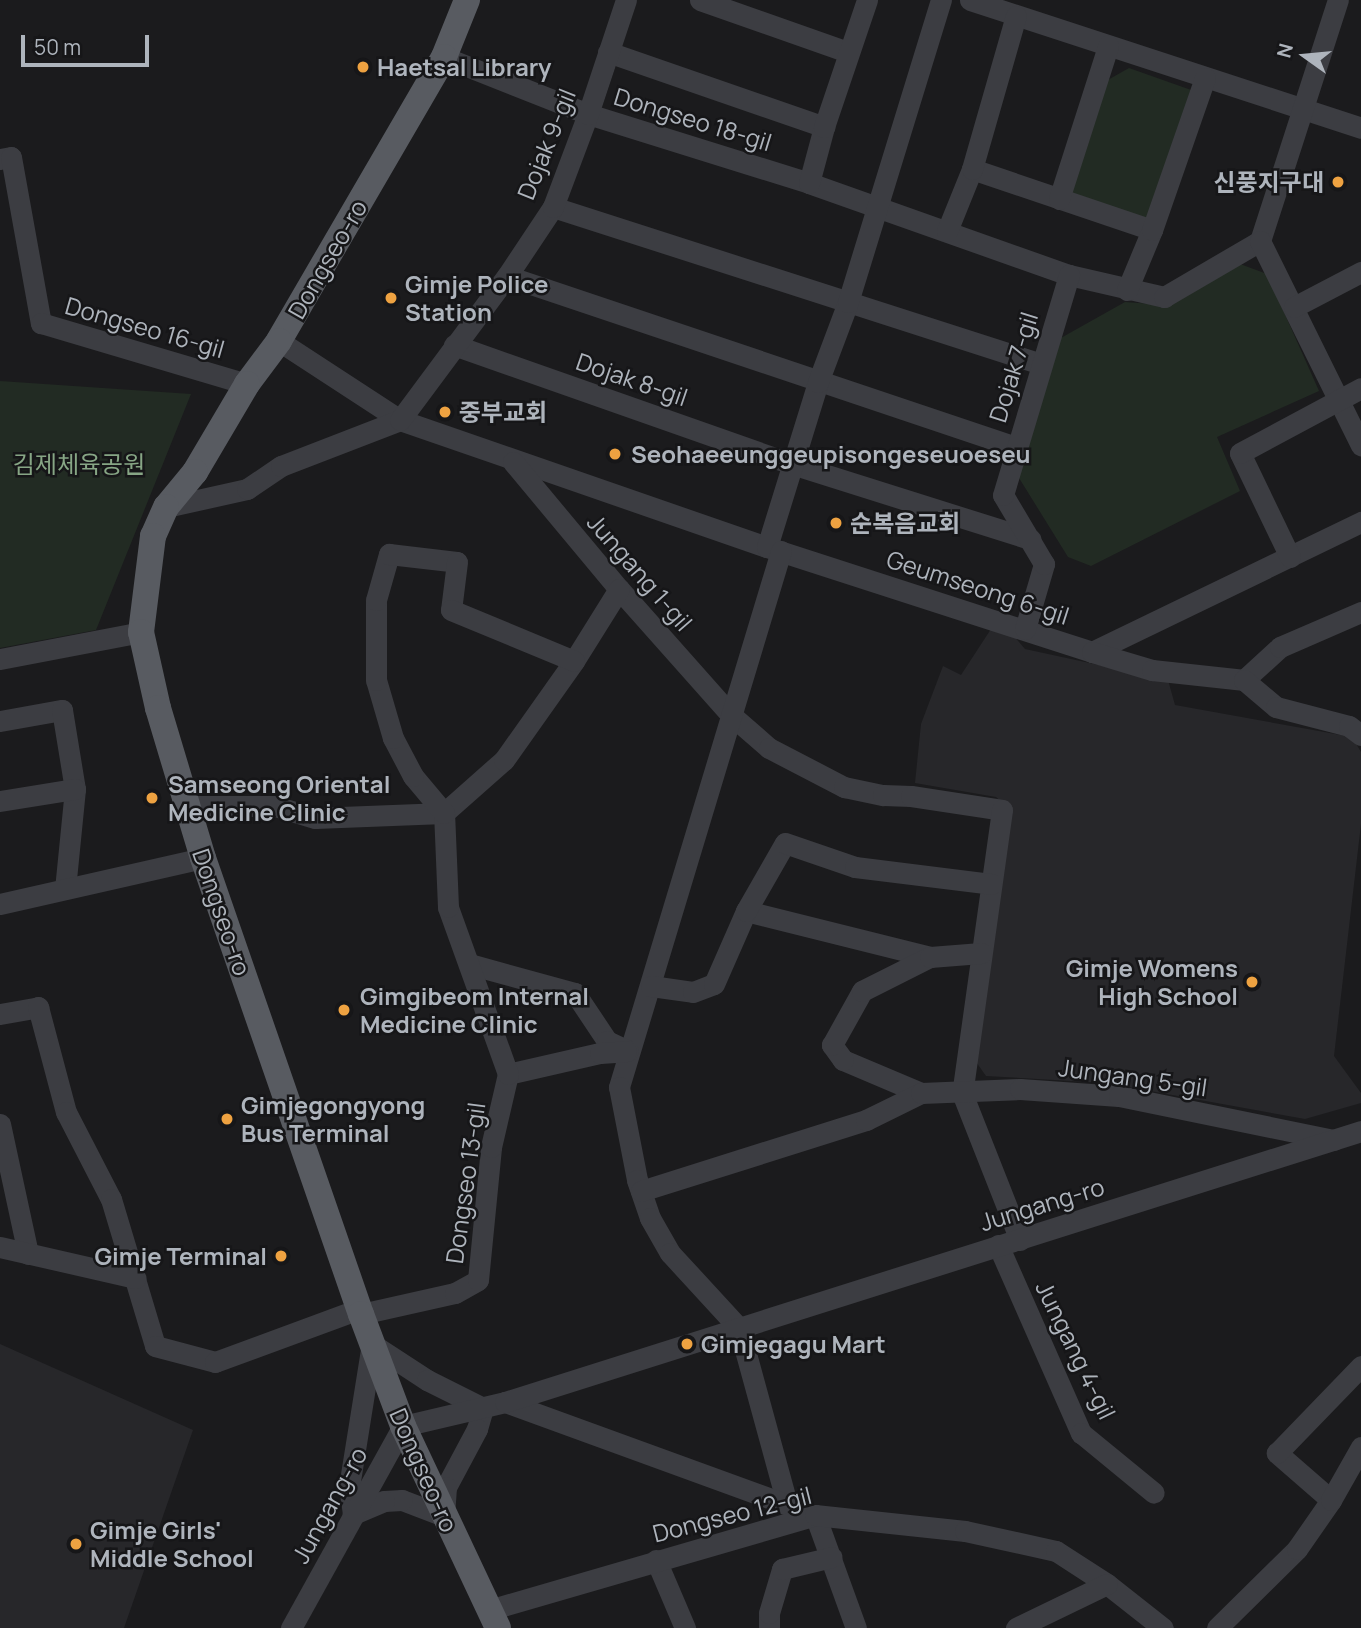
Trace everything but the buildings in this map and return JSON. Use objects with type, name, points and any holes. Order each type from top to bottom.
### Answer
[{"type":"main road","name":"Dongseo-ro","points":[[467,0],[444,57],[279,341],[247,384],[195,472],[166,507],[153,536],[141,632],[158,708],[203,858],[360,1311],[403,1426],[494,1619]]},
{"type":"street","name":"Dojak 9-gil","points":[[400,420],[508,276],[552,207],[589,114],[626,0]]},
{"type":"street","points":[[700,0],[848,52]]},
{"type":"street","points":[[810,183],[824,127],[867,0]]},
{"type":"street","points":[[787,1504],[739,1328],[670,1253],[650,1218],[624,1125],[619,1087],[731,715],[774,549],[792,464],[817,382],[848,302],[941,0]]},
{"type":"street","points":[[970,0],[1361,128]]},
{"type":"street","points":[[877,208],[1069,275],[1164,297],[1260,241],[1338,0]]},
{"type":"street","points":[[947,231],[971,169],[1016,16]]},
{"type":"street","points":[[1059,199],[1108,46]]},
{"type":"street","points":[[608,52],[824,127]]},
{"type":"street","name":"Dongseo 18-gil","points":[[444,57],[589,114],[810,183],[877,208]]},
{"type":"street","points":[[1127,290],[1152,230],[1205,78]]},
{"type":"street","name":"Dongseo 16-gil","points":[[0,159],[11,157],[41,323],[247,384]]},
{"type":"street","points":[[971,169],[1152,230]]},
{"type":"street","points":[[552,207],[1041,364]]},
{"type":"street","points":[[1260,241],[1361,445]]},
{"type":"street","points":[[1294,307],[1361,272]]},
{"type":"street","name":"Dojak 7-gil","points":[[1025,629],[1044,564],[1003,495],[1069,275]]},
{"type":"street","points":[[508,276],[1016,447]]},
{"type":"street","name":"Geumseong 6-gil","points":[[279,341],[400,420],[512,461],[774,549],[1152,670],[1244,680]]},
{"type":"street","name":"Dojak 8-gil","points":[[454,345],[792,464],[1030,539]]},
{"type":"street","points":[[1290,557],[1240,453],[1361,388]]},
{"type":"street","points":[[166,507],[247,489],[281,466],[400,420]]},
{"type":"street","name":"Jungang 1-gil","points":[[512,461],[619,589],[731,715],[769,748],[844,786],[883,795],[911,796],[1002,810],[991,884]]},
{"type":"street","name":"Geumseong 6-gil","points":[[1092,652],[1361,522]]},
{"type":"street","points":[[444,813],[413,776],[393,738],[376,680],[376,600],[389,554],[457,562],[451,610],[574,661]]},
{"type":"street","points":[[188,806],[275,806],[315,818],[444,813],[504,760],[574,661],[619,589]]},
{"type":"street","points":[[1361,611],[1280,648],[1244,680],[1276,707],[1349,726],[1361,736]]},
{"type":"street","points":[[0,659],[141,632]]},
{"type":"street","points":[[0,722],[62,710],[75,789],[65,889]]},
{"type":"street","points":[[0,801],[75,789]]},
{"type":"street","name":"Dongseo 13-gil","points":[[360,1311],[455,1293],[478,1280],[491,1147],[508,1074],[448,907],[444,813]]},
{"type":"street","points":[[651,986],[693,992],[714,984],[746,911],[785,843],[855,867],[991,884],[962,1093],[1020,1240]]},
{"type":"street","points":[[0,904],[203,858]]},
{"type":"street","points":[[746,911],[930,957],[981,953]]},
{"type":"street","name":"Jungang 5-gil","points":[[930,957],[862,991],[832,1045],[843,1060],[921,1093],[1020,1088],[1119,1096],[1335,1140]]},
{"type":"street","points":[[469,964],[575,993],[607,1041],[628,1051]]},
{"type":"street","points":[[0,1014],[38,1007],[66,1112],[111,1199],[155,1346],[215,1362],[360,1311]]},
{"type":"street","points":[[508,1074],[600,1054],[628,1051]]},
{"type":"street","name":"Jungang 5-gil","points":[[641,1191],[866,1120],[921,1093]]},
{"type":"street","points":[[1,1129],[28,1254]]},
{"type":"street","name":"Jungang-ro","points":[[291,1628],[403,1426],[505,1402],[1361,1131]]},
{"type":"street","name":"Jungang 4-gil","points":[[998,1245],[1081,1433],[1154,1493]]},
{"type":"street","points":[[0,1247],[135,1278]]},
{"type":"street","points":[[372,1344],[427,1380],[483,1408],[477,1429],[446,1487],[444,1516],[402,1500],[384,1501],[353,1514],[349,1487],[372,1344]]},
{"type":"street","points":[[1331,1500],[1277,1453],[1361,1366]]},
{"type":"street","points":[[505,1402],[816,1515],[856,1628]]},
{"type":"street","points":[[1217,1628],[1297,1549],[1331,1500],[1361,1447]]},
{"type":"street","name":"Dongseo 12-gil","points":[[494,1619],[656,1560],[816,1515],[1006,1537],[1056,1551],[1107,1584],[1163,1628]]},
{"type":"street","points":[[769,1628],[769,1613],[782,1569],[832,1557]]},
{"type":"street","points":[[656,1560],[685,1628]]},
{"type":"street","points":[[1016,1628],[1107,1584]]},
{"type":"shaded area","points":[[991,629],[1013,635],[1025,649],[1168,680],[1175,705],[1352,737],[1361,752],[1361,824],[1334,1056],[1361,1093],[1361,1103],[1305,1119],[1106,1083],[986,1076],[974,1059],[1010,810],[996,797],[915,783],[921,724],[943,666],[961,675]]},
{"type":"shaded area","name":"Gimje Girls' Middle School","points":[[0,1344],[193,1430],[124,1628],[0,1628]]},
{"type":"green space","points":[[1129,68],[1194,91],[1146,220],[1070,192],[1106,81]]},
{"type":"green space","points":[[1240,264],[1267,274],[1319,391],[1217,437],[1240,491],[1091,566],[1068,557],[1019,478],[1059,339],[1125,302],[1166,305]]},
{"type":"green space","name":"김제체육공원","points":[[0,381],[191,394],[96,630],[0,648]]},
{"type":"place","name":"Haetsal Library","points":[[363,67]]},
{"type":"place","name":"신풍지구대","points":[[1338,182]]},
{"type":"place","name":"Gimje Police Station","points":[[391,298]]},
{"type":"place","name":"중부교회","points":[[445,412]]},
{"type":"place","name":"Seohaeeunggeupisongeseuoeseu","points":[[615,454]]},
{"type":"place","name":"순복음교회","points":[[836,523]]},
{"type":"place","name":"Samseong Oriental Medicine Clinic","points":[[152,798]]},
{"type":"place","name":"Gimje Womens High School","points":[[1252,982]]},
{"type":"place","name":"Gimgibeom Internal Medicine Clinic","points":[[344,1010]]},
{"type":"place","name":"Gimjegongyong Bus Terminal","points":[[227,1119]]},
{"type":"place","name":"Gimje Terminal","points":[[281,1256]]},
{"type":"place","name":"Gimjegagu Mart","points":[[687,1344]]},
{"type":"place","name":"Gimje Girls' Middle School","points":[[76,1544]]}]
